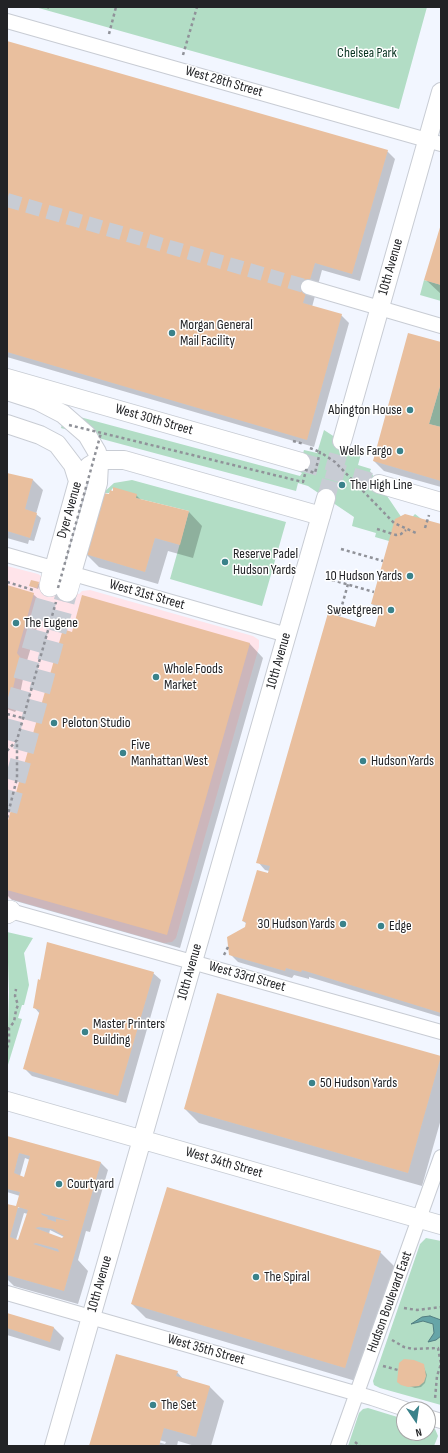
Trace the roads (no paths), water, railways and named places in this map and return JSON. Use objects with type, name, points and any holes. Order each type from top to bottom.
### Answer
[{"type":"main road","name":"10th Avenue","points":[[342,441],[379,308],[434,142],[441,92]]},
{"type":"main road","name":"West 30th Street","points":[[7,378],[302,453]]},
{"type":"main road","name":"Dyer Avenue","points":[[7,391],[38,401],[63,414],[81,429],[91,441],[98,460],[98,483],[56,586]]},
{"type":"main road","points":[[7,424],[40,435],[58,444],[74,465],[78,481]]},
{"type":"main road","name":"Dyer Avenue","points":[[56,586],[78,481],[84,470],[98,460]]},
{"type":"main road","points":[[98,460],[124,460],[321,516]]},
{"type":"main road","points":[[379,484],[435,507]]},
{"type":"main road","name":"10th Avenue","points":[[54,1446],[326,498]]},
{"type":"main road","name":"West 34th Street","points":[[7,1101],[441,1225]]},
{"type":"street","name":"West 28th Street","points":[[7,21],[434,142]]},
{"type":"street","points":[[308,287],[441,326]]},
{"type":"street","name":"West 31st Street","points":[[7,555],[56,586],[287,635]]},
{"type":"street","name":"West 33rd Street","points":[[8,912],[164,956],[193,962],[441,1032]]},
{"type":"street","name":"Hudson Boulevard East","points":[[338,1446],[441,1157]]},
{"type":"street","name":"West 35th Street","points":[[7,1293],[396,1406]]},
{"type":"water","points":[[430,1316],[441,1320],[441,1336],[436,1340],[428,1342],[434,1333],[433,1324],[423,1321],[411,1324],[422,1317]]},
{"type":"tunnel","points":[[7,200],[308,287]]},
{"type":"tunnel","points":[[326,498],[342,441]]},
{"type":"tunnel","points":[[301,462],[379,484]]},
{"type":"tunnel","points":[[7,740],[50,586]]},
{"type":"tunnel","points":[[7,811],[67,591]]},
{"type":"place","name":"Morgan General Mail Facility","points":[[172,333]]},
{"type":"place","name":"Abington House","points":[[410,410]]},
{"type":"place","name":"Wells Fargo","points":[[400,451]]},
{"type":"place","name":"The High Line","points":[[342,485]]},
{"type":"place","name":"Reserve Padel Hudson Yards","points":[[225,562]]},
{"type":"place","name":"10 Hudson Yards","points":[[410,576]]},
{"type":"place","name":"Sweetgreen","points":[[391,610]]},
{"type":"place","name":"The Eugene","points":[[16,623]]},
{"type":"place","name":"Whole Foods Market","points":[[156,677]]},
{"type":"place","name":"Peloton Studio","points":[[54,723]]},
{"type":"place","name":"Five Manhattan West","points":[[123,753]]},
{"type":"place","name":"Hudson Yards","points":[[363,761]]},
{"type":"place","name":"30 Hudson Yards","points":[[343,924]]},
{"type":"place","name":"Edge","points":[[381,926]]},
{"type":"place","name":"Master Printers Building","points":[[85,1032]]},
{"type":"place","name":"50 Hudson Yards","points":[[312,1083]]},
{"type":"place","name":"Courtyard","points":[[59,1184]]},
{"type":"place","name":"The Spiral","points":[[256,1277]]},
{"type":"place","name":"The Set","points":[[153,1405]]},
{"type":"park label","name":"Chelsea Park","points":[[367,53]]}]
